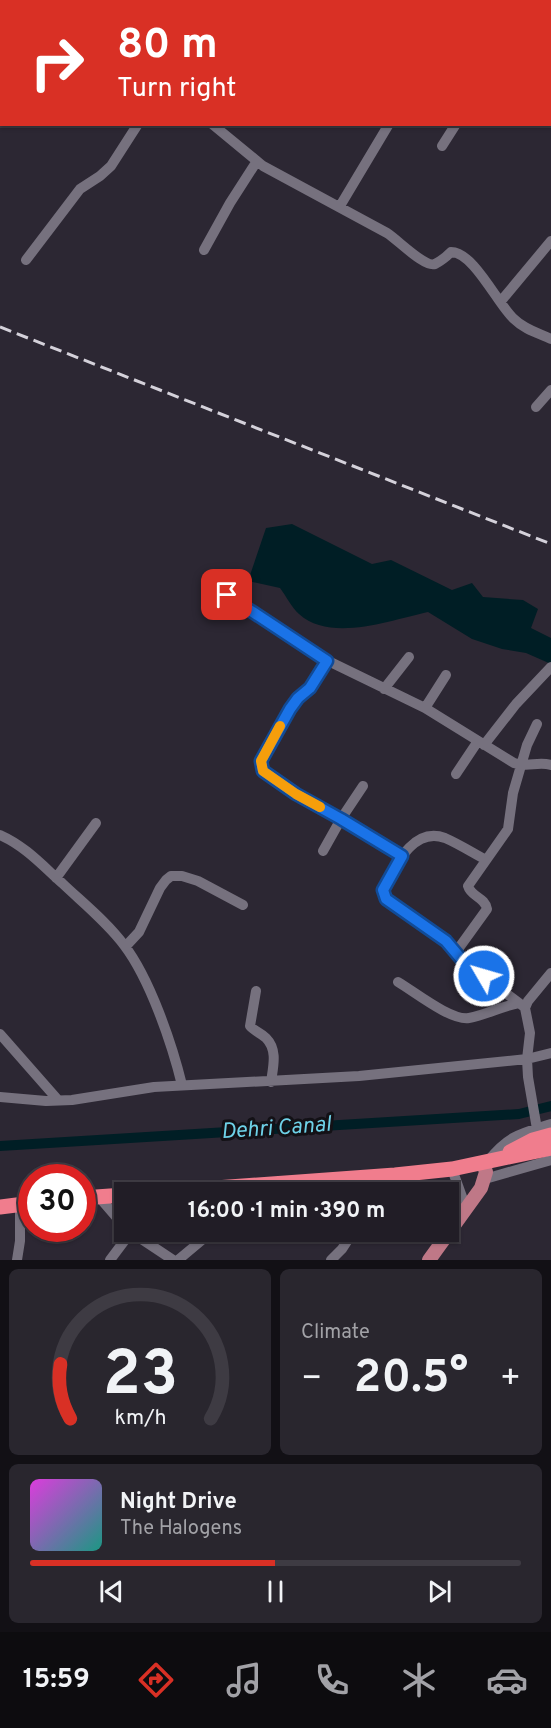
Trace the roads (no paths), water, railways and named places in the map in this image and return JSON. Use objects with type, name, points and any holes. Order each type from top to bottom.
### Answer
[{"type":"highway","points":[[380,1182],[488,1162],[542,1141]]},
{"type":"highway","points":[[96,1197],[114,1196]]},
{"type":"highway","points":[[0,1207],[18,1205]]},
{"type":"main road","points":[[429,1260],[481,1188],[488,1162]]},
{"type":"street","points":[[26,260],[80,189],[106,172],[137,126]]},
{"type":"street","points":[[214,126],[257,161],[396,238],[423,262],[436,263],[452,252],[460,254],[493,290],[508,314],[516,322],[551,339]]},
{"type":"street","points":[[340,206],[388,126]]},
{"type":"street","points":[[442,146],[455,126]]},
{"type":"street","points":[[204,250],[257,161]]},
{"type":"street","points":[[501,301],[551,241]]},
{"type":"street","points":[[536,407],[551,390]]},
{"type":"street","points":[[227,595],[327,661],[425,708],[521,766],[543,763],[551,765]]},
{"type":"street","points":[[384,689],[409,657]]},
{"type":"street","points":[[327,661],[310,688],[290,709],[261,765],[263,771],[282,785],[402,856]]},
{"type":"street","points":[[456,774],[481,743],[551,667]]},
{"type":"street","points":[[425,708],[446,675]]},
{"type":"street","points":[[456,952],[487,909],[484,901],[472,893],[468,886],[508,829],[513,793],[537,724]]},
{"type":"street","points":[[323,852],[363,786]]},
{"type":"street","points":[[56,878],[96,823]]},
{"type":"street","points":[[0,835],[28,851],[126,946],[150,992],[175,1057],[182,1085]]},
{"type":"street","points":[[486,860],[445,838],[435,836],[425,838],[412,845],[402,856],[383,890],[383,896],[446,941],[462,960],[522,1005],[530,1033],[527,1059],[528,1077],[542,1141]]},
{"type":"street","points":[[126,946],[139,932],[160,888],[171,876],[182,876],[198,881],[243,905]]},
{"type":"street","points":[[399,982],[458,1017],[471,1018],[522,1005],[551,974]]},
{"type":"street","points":[[256,991],[250,1026],[272,1046],[274,1062],[272,1082]]},
{"type":"street","points":[[0,1034],[58,1100]]},
{"type":"street","points":[[0,1097],[58,1100],[182,1085],[359,1076],[527,1059],[551,1053]]},
{"type":"street","points":[[485,1179],[542,1141],[551,1124]]},
{"type":"street","points":[[488,1162],[501,1145],[509,1139],[542,1141]]},
{"type":"street","points":[[452,1169],[466,1208]]},
{"type":"street","points":[[99,1197],[114,1214]]},
{"type":"street","points":[[17,1260],[20,1242]]},
{"type":"street","points":[[110,1260],[124,1242]]},
{"type":"street","points":[[146,1242],[173,1260]]},
{"type":"street","points":[[178,1260],[200,1242]]},
{"type":"street","points":[[331,1260],[347,1242]]},
{"type":"waterway","name":"Dehri Canal","points":[[0,1146],[519,1114],[551,1106]]},
{"type":"railway","points":[[0,327],[551,544]]}]
